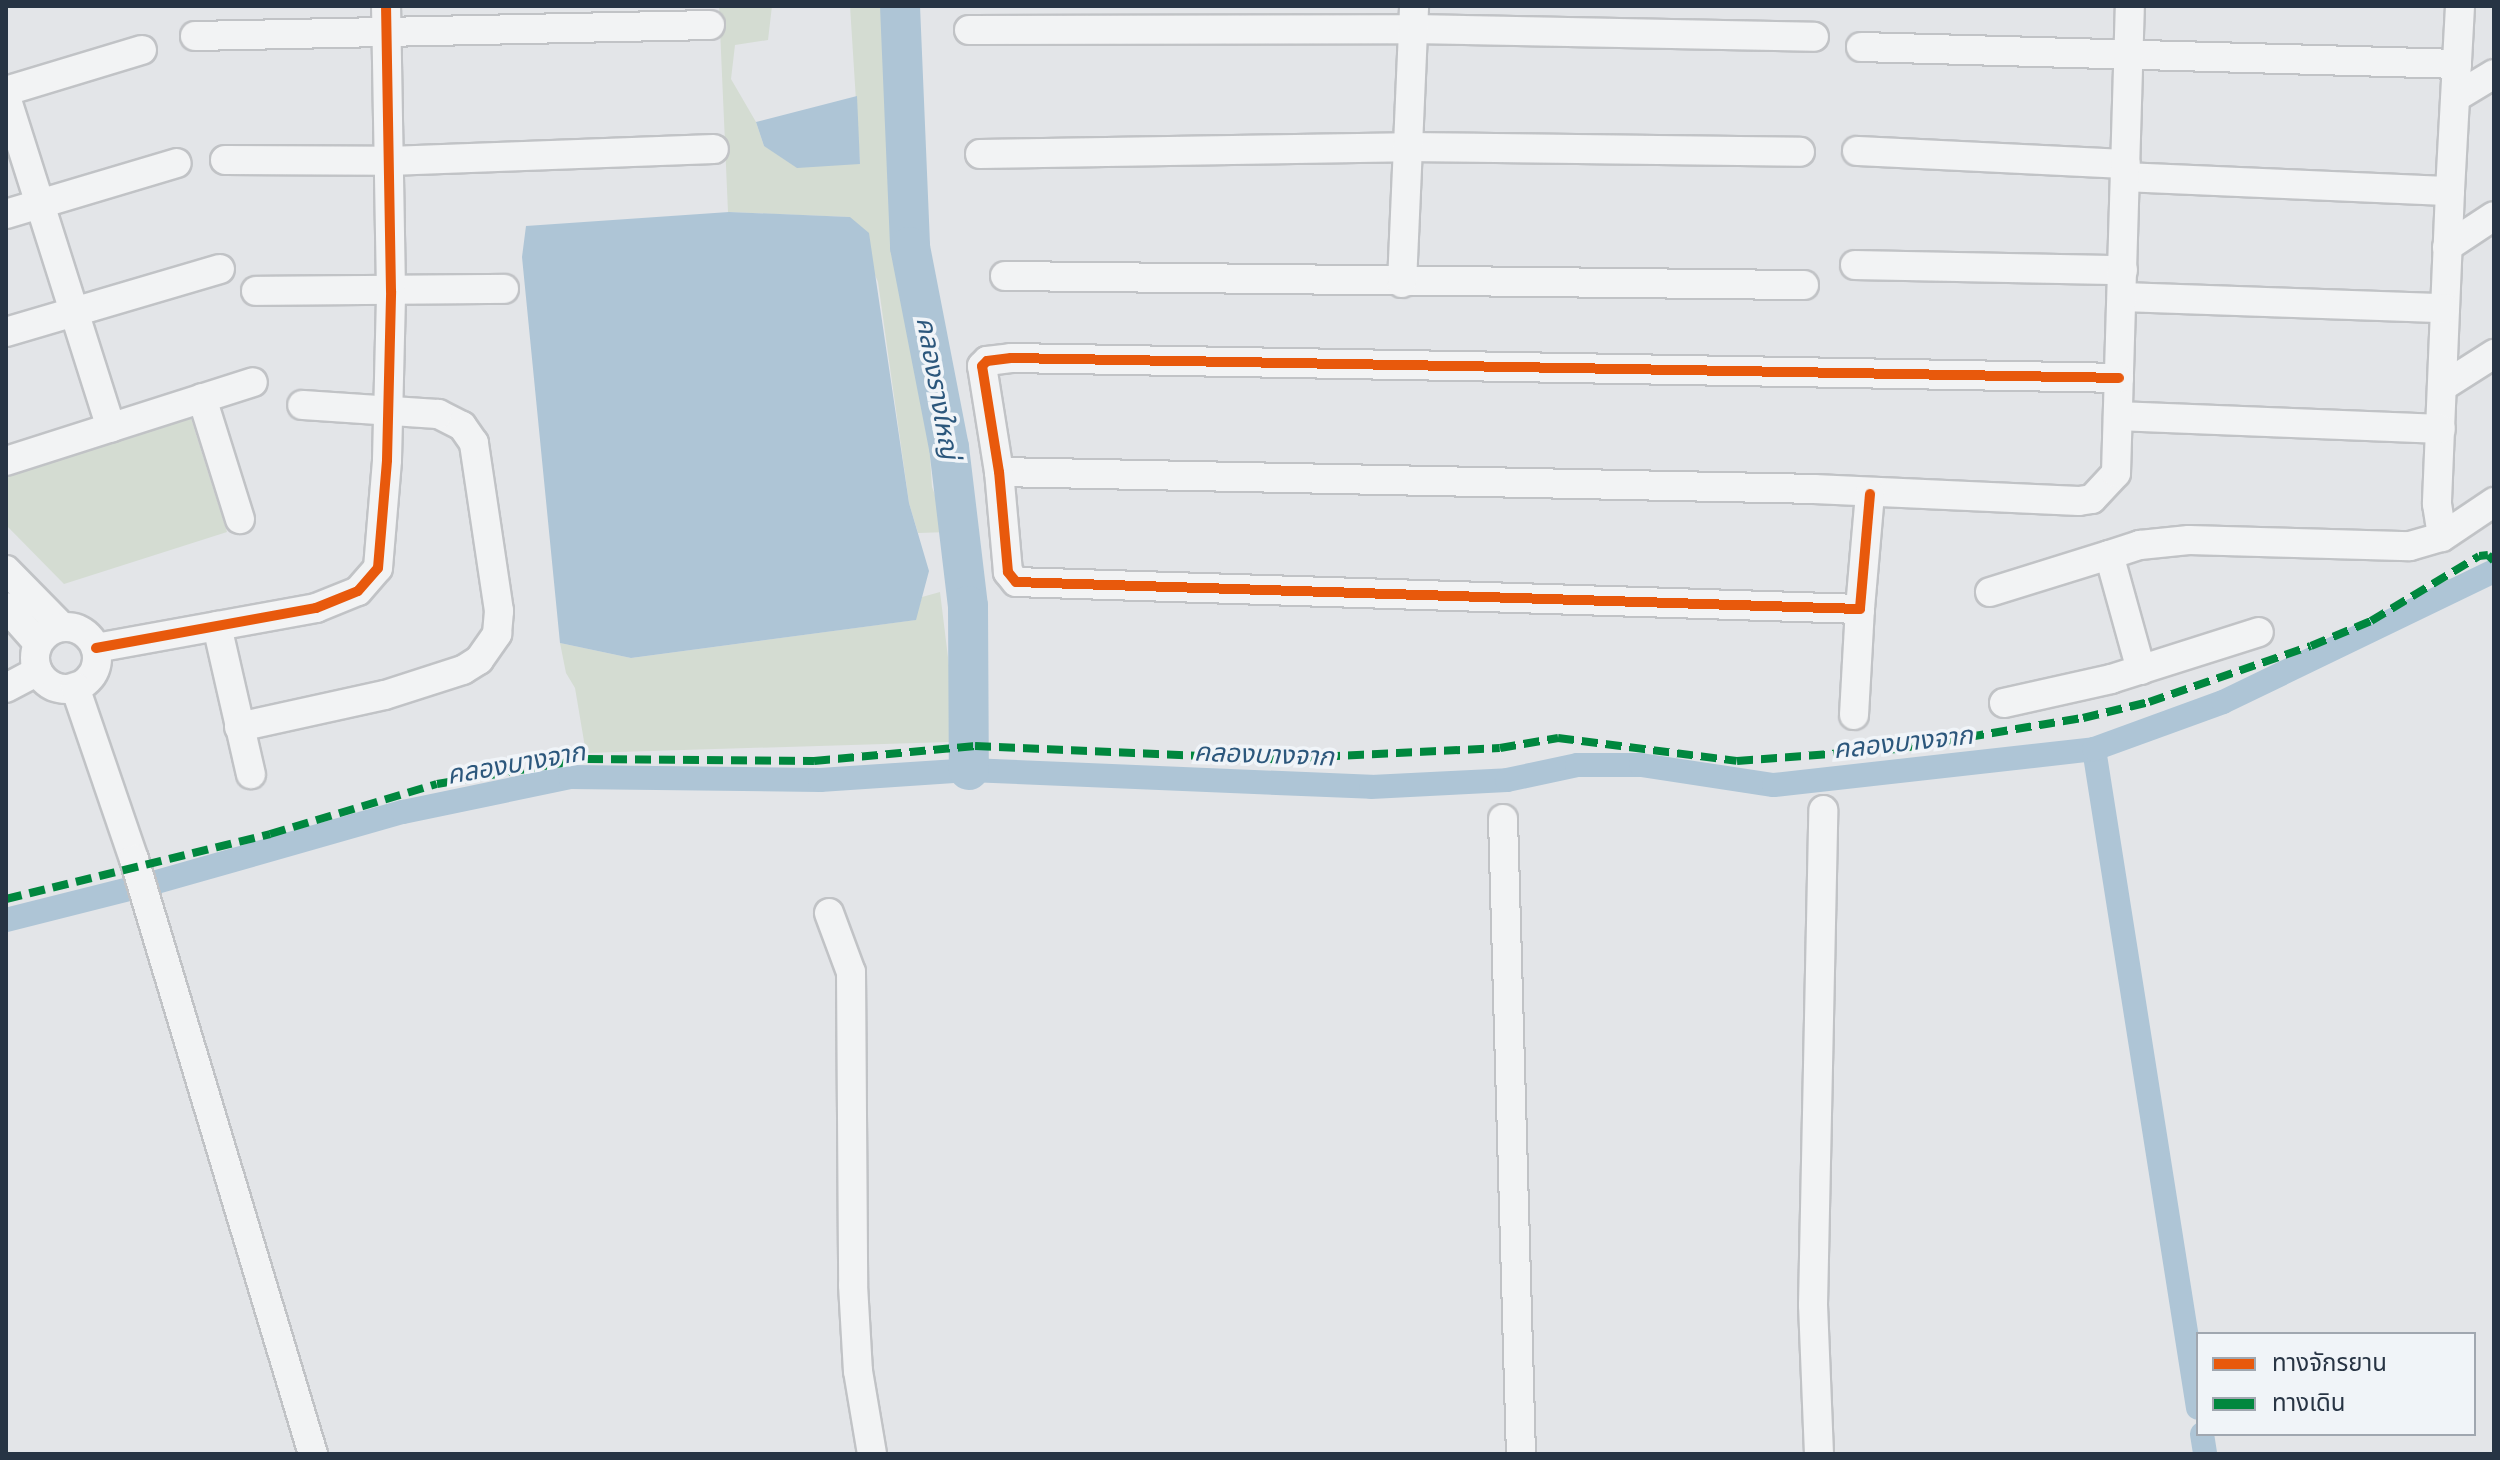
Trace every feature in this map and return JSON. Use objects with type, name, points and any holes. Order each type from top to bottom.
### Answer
[{"type":"street","points":[[999,472],[1814,489],[1870,494],[2092,499],[2100,494],[2116,473],[2131,57],[2130,6]]},
{"type":"street","points":[[2442,537],[2437,504],[2460,6]]},
{"type":"street","points":[[969,30],[1413,17],[1814,37]]},
{"type":"street","points":[[1402,283],[1413,17]]},
{"type":"street","points":[[96,648],[316,608],[340,601],[371,580],[378,568],[388,412],[391,291],[386,18]]},
{"type":"street","points":[[195,36],[386,18],[710,25]]},
{"type":"street","points":[[1861,47],[2457,64]]},
{"type":"street","points":[[6,91],[142,50]]},
{"type":"street","points":[[2456,97],[2494,74]]},
{"type":"street","points":[[6,97],[111,428]]},
{"type":"street","points":[[980,154],[1406,147],[1800,152]]},
{"type":"street","points":[[225,160],[389,161],[714,149]]},
{"type":"street","points":[[1857,151],[2450,191]]},
{"type":"street","points":[[6,214],[177,163]]},
{"type":"street","points":[[2447,247],[2494,216]]},
{"type":"street","points":[[1855,265],[2445,308]]},
{"type":"street","points":[[6,332],[220,269]]},
{"type":"street","points":[[1005,276],[1402,283],[1804,285]]},
{"type":"street","points":[[256,291],[504,289]]},
{"type":"street","points":[[2442,387],[2494,354]]},
{"type":"street","points":[[1860,609],[1016,582],[1008,572],[999,472],[981,375],[982,366],[997,358],[2119,378]]},
{"type":"street","points":[[6,461],[253,382]]},
{"type":"street","points":[[202,398],[240,519]]},
{"type":"street","points":[[239,727],[385,695],[463,670],[479,660],[497,634],[499,611],[474,443],[462,426],[438,414],[302,405]]},
{"type":"street","points":[[2118,416],[2441,429]]},
{"type":"street","points":[[1854,715],[1870,494]]},
{"type":"street","points":[[1990,592],[2140,545],[2189,540],[2410,546],[2442,537],[2494,502]]},
{"type":"street","points":[[2109,555],[2141,670]]},
{"type":"street","points":[[6,570],[62,627],[83,631],[96,648],[95,669],[90,679],[75,687],[52,685],[38,671],[35,662],[38,643],[44,635],[62,627]]},
{"type":"street","points":[[6,607],[38,643]]},
{"type":"street","points":[[217,626],[251,774]]},
{"type":"street","points":[[2004,703],[2141,670],[2259,632]]},
{"type":"street","points":[[6,688],[38,671]]},
{"type":"street","points":[[75,687],[134,859],[313,1454]]},
{"type":"street","points":[[1819,1454],[1813,1305],[1823,810]]},
{"type":"street","points":[[1503,819],[1521,1454]]},
{"type":"street","points":[[829,913],[851,972],[853,1285],[858,1371],[872,1454]]},
{"type":"shaded area","points":[[719,6],[772,6],[768,40],[735,45],[731,79],[756,122],[764,146],[860,164],[850,6],[884,6],[887,101],[906,290],[925,380],[932,487],[949,532],[918,533],[909,503],[878,282],[850,217],[728,212]]},
{"type":"shaded area","points":[[190,415],[227,532],[64,584],[6,525],[6,472]]},
{"type":"shaded area","points":[[940,592],[957,731],[949,742],[586,753],[575,688],[566,673],[560,643],[631,658],[915,620],[922,597]]},
{"type":"water","points":[[857,96],[860,164],[797,168],[764,146],[756,122]]},
{"type":"water","points":[[729,212],[850,217],[869,233],[909,503],[929,571],[916,620],[631,658],[560,643],[522,257],[526,226]]},
{"type":"waterway","name":"คลองรางใหญ่","points":[[900,6],[910,247],[949,447],[968,606],[969,770]]},
{"type":"waterway","name":"คลองบางจาก","points":[[6,920],[153,883],[403,812],[570,777],[820,780],[969,770],[1371,787],[1507,780],[1577,765],[1641,765],[1774,785],[2094,749],[2223,702],[2494,571]]},
{"type":"waterway","points":[[2094,749],[2196,1395]]},
{"type":"waterway","points":[[2202,1436],[2205,1454]]},
{"type":"marked path","points":[[6,899],[270,834],[437,784],[587,759],[814,761],[975,746],[1276,759],[1500,748],[1558,738],[1737,761],[1897,749],[2083,718],[2149,702],[2311,646],[2371,621],[2479,556],[2488,555],[2494,561]]},
{"type":"cycle path","points":[[96,648],[316,608],[358,591],[378,568],[387,460],[391,291],[386,6]]},
{"type":"cycle path","points":[[1870,494],[1860,609],[1016,582],[1008,572],[999,472],[982,366],[987,361],[1011,358],[2119,378]]}]
